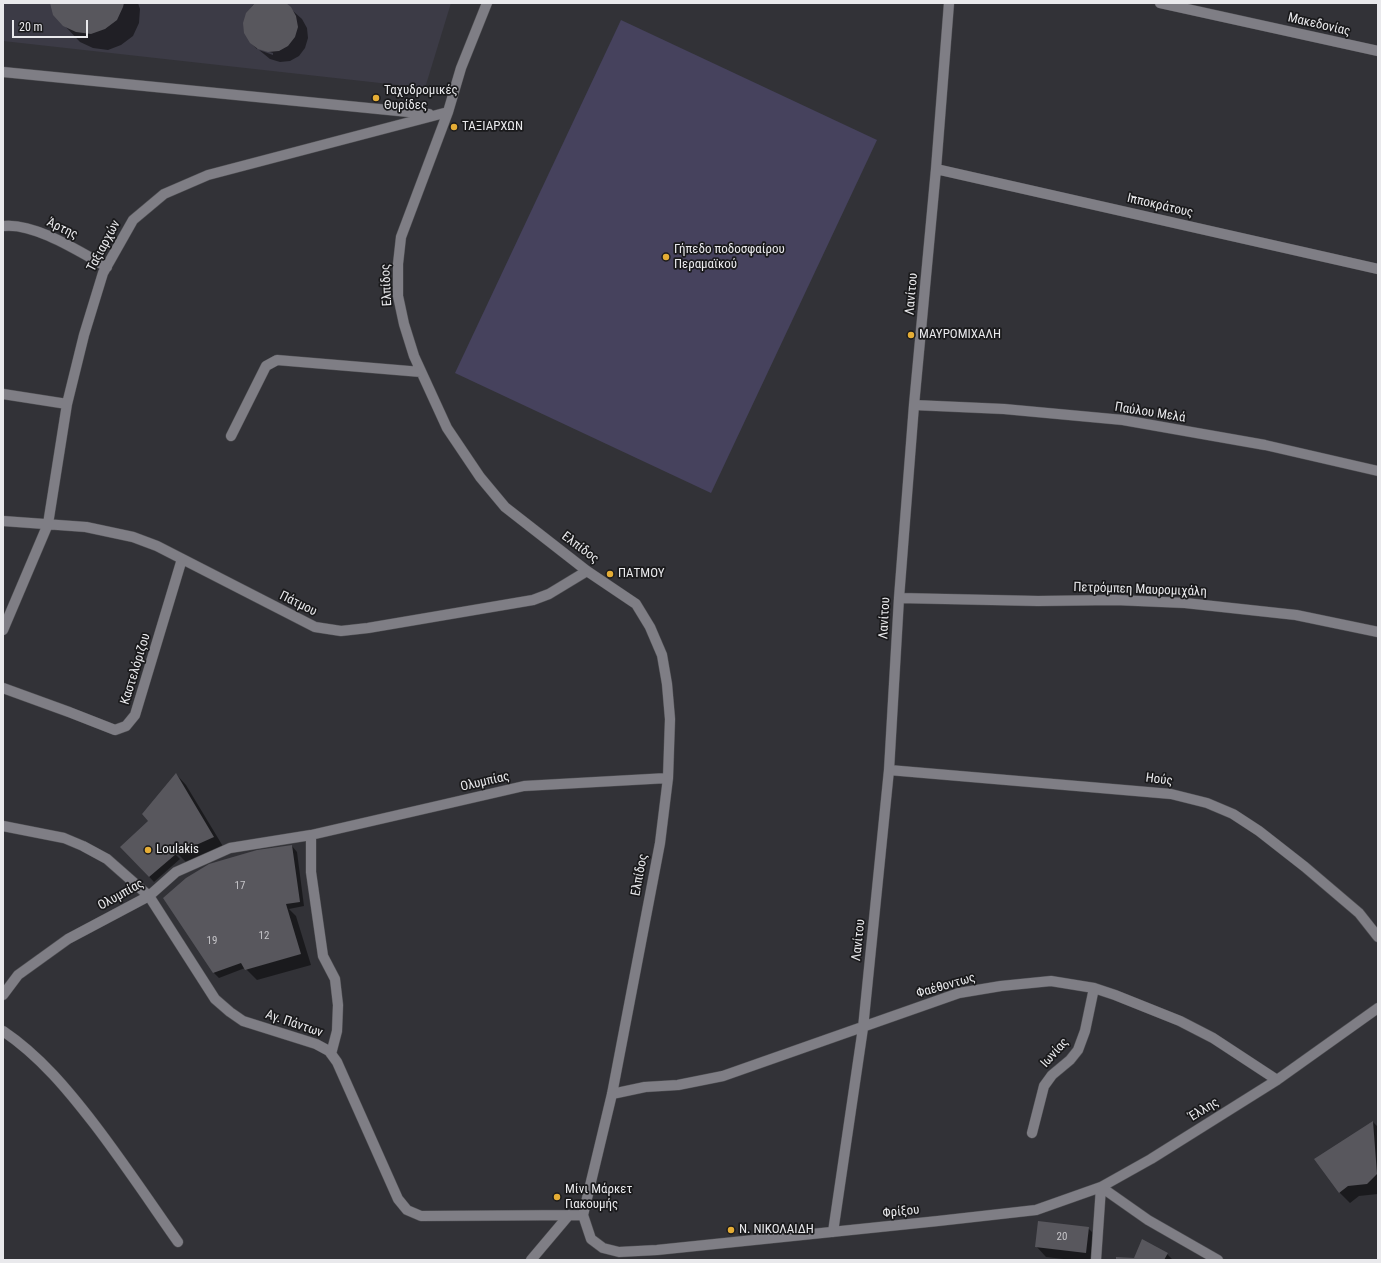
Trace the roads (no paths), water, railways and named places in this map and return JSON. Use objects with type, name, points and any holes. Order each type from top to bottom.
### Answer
[{"type":"street","name":"Ελπίδος","points":[[486,3],[461,68],[448,112],[401,237],[398,264],[398,296],[404,324],[420,372],[447,428],[480,477],[505,507],[587,571],[636,604],[650,627],[662,655],[667,684],[670,719],[668,778],[660,843],[612,1094],[583,1215]]},
{"type":"street","name":"Λανίτου","points":[[833,1232],[863,1028],[889,770],[899,598],[914,405],[936,169],[949,3]]},
{"type":"street","name":"Μακεδονίας","points":[[1160,3],[1378,51]]},
{"type":"street","points":[[3,72],[437,115]]},
{"type":"street","name":"Ταξιαρχών","points":[[3,630],[48,524],[66,404],[84,335],[103,273],[133,220],[164,194],[208,175],[448,112]]},
{"type":"street","name":"Ιπποκράτους","points":[[936,169],[1378,269]]},
{"type":"street","name":"Άρτης","points":[[3,226],[11,225],[47,234],[107,267]]},
{"type":"street","points":[[230,436],[266,366],[277,360],[420,372]]},
{"type":"street","points":[[3,394],[66,404]]},
{"type":"street","name":"Παύλου Μελά","points":[[914,405],[1004,409],[1123,420],[1264,445],[1378,471]]},
{"type":"street","name":"Πάτμου","points":[[3,521],[86,527],[134,537],[156,546],[315,627],[341,631],[368,628],[532,600],[549,594],[587,571]]},
{"type":"street","name":"Καστελόριζου","points":[[3,688],[115,730],[126,726],[135,715],[182,559]]},
{"type":"street","name":"Πετρόμπεη Μαυρομιχάλη","points":[[899,598],[1038,601],[1115,600],[1185,603],[1296,615],[1378,632]]},
{"type":"street","name":"Ηούς","points":[[889,770],[1171,794],[1207,802],[1233,814],[1259,831],[1299,862],[1360,913],[1378,937]]},
{"type":"street","name":"Ολυμπίας","points":[[3,995],[18,975],[68,939],[149,896],[176,872],[230,848],[311,835],[524,786],[668,778]]},
{"type":"street","name":"Αγ. Πάντων","points":[[3,826],[64,838],[107,859],[149,896],[215,999],[243,1020],[316,1044],[329,1051],[337,1062],[398,1199],[407,1210],[421,1216],[583,1215]]},
{"type":"street","points":[[311,835],[311,872],[323,956],[335,979],[338,1005],[337,1031],[331,1054]]},
{"type":"street","name":"Φαέθοντως","points":[[612,1094],[645,1087],[678,1085],[724,1076],[959,993],[1051,980],[1094,988],[1180,1020],[1213,1038],[1277,1080]]},
{"type":"street","name":"Ιωνίας","points":[[1032,1133],[1044,1086],[1052,1075],[1070,1060],[1078,1050],[1094,988]]},
{"type":"street","name":"Έλλης","points":[[1100,1187],[1151,1159],[1277,1080],[1378,1008]]},
{"type":"street","points":[[3,1031],[50,1070],[78,1103],[109,1143],[178,1242]]},
{"type":"street","points":[[1096,1260],[1100,1187]]},
{"type":"street","points":[[1100,1187],[1148,1220],[1218,1260]]},
{"type":"street","name":"Φρίξου","points":[[583,1215],[590,1240],[603,1248],[619,1252],[657,1250],[1036,1210],[1100,1187]]},
{"type":"street","points":[[531,1260],[569,1216]]},
{"type":"place","name":"Ταχυδρομικές Θυρίδες","points":[[376,98]]},
{"type":"place","name":"ΤΑΞΙΑΡΧΩΝ","points":[[454,127]]},
{"type":"place","name":"Γήπεδο ποδοσφαίρου Περαμαϊκού","points":[[666,257]]},
{"type":"place","name":"ΜΑΥΡΟΜΙΧΑΛΗ","points":[[911,335]]},
{"type":"place","name":"ΠΑΤΜΟΥ","points":[[610,574]]},
{"type":"place","name":"Loulakis","points":[[148,850]]},
{"type":"place","name":"Μίνι Μάρκετ Γιακουμής","points":[[557,1197]]},
{"type":"place","name":"Ν. ΝΙΚΟΛΑΙΔΗ","points":[[731,1230]]}]
